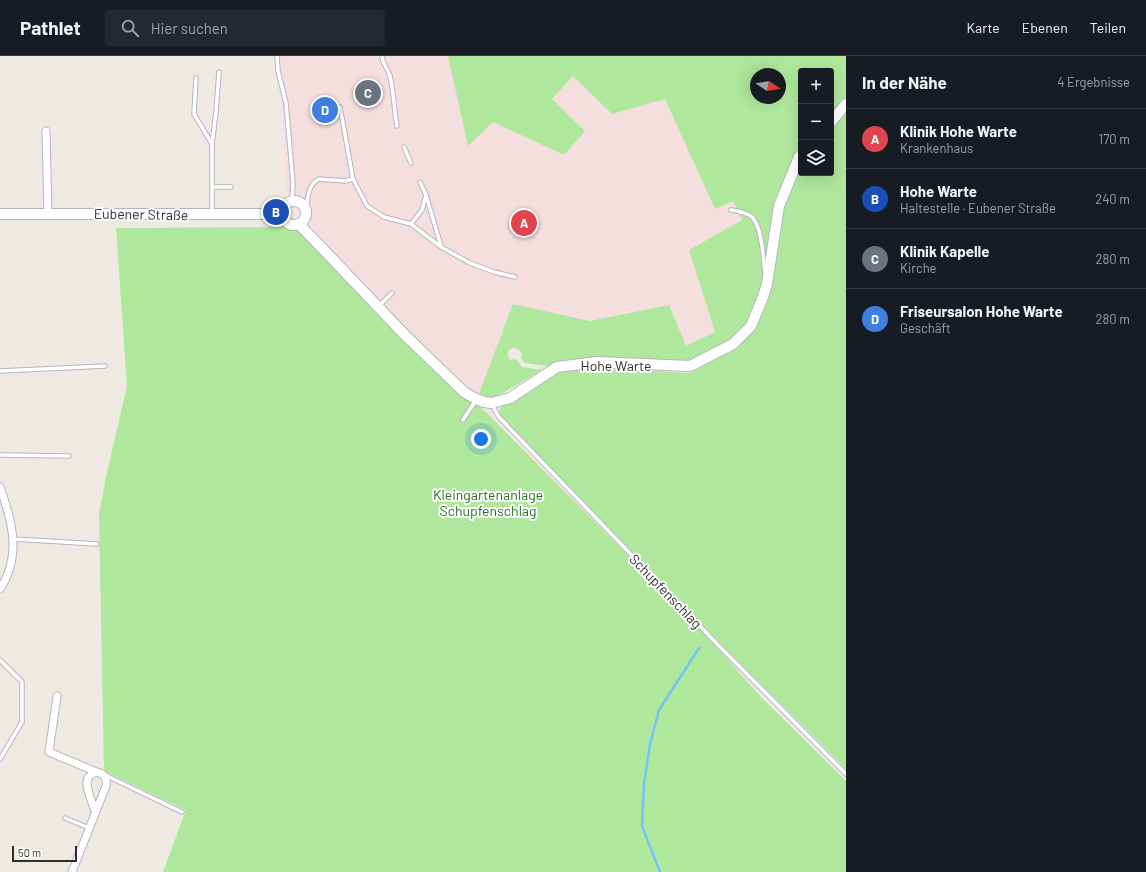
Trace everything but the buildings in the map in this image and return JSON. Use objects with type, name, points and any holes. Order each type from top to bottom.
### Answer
[{"type":"street","points":[[834,118],[846,104]]},
{"type":"street","points":[[46,131],[48,213]]},
{"type":"street","name":"Hohe Warte","points":[[282,214],[287,222],[293,225],[299,224],[378,307],[464,392],[476,399],[491,403],[510,398],[557,367],[597,362],[690,366],[733,344],[751,326],[763,297],[767,284],[779,206],[798,159]]},
{"type":"street","points":[[282,214],[284,206],[292,201],[300,203],[306,210],[306,217],[299,224]]},
{"type":"street","name":"Eubener Straße","points":[[0,214],[282,214]]},
{"type":"street","points":[[0,487],[8,508],[13,539],[11,563],[0,589]]},
{"type":"street","points":[[57,696],[49,752],[101,774],[106,780],[106,786],[72,872]]},
{"type":"street","points":[[95,811],[87,784],[90,775],[94,773],[101,774]]},
{"type":"lane","points":[[277,56],[278,71],[286,103],[293,183],[292,201]]},
{"type":"lane","points":[[382,56],[389,75],[397,126]]},
{"type":"lane","points":[[212,215],[212,144],[219,72]]},
{"type":"lane","points":[[196,78],[194,114],[212,144]]},
{"type":"lane","points":[[340,107],[353,179],[367,206],[384,217],[411,224],[441,247],[470,263],[494,272],[515,276]]},
{"type":"lane","points":[[404,147],[411,163]]},
{"type":"lane","points":[[306,210],[309,192],[315,181],[319,179],[345,181],[353,179]]},
{"type":"lane","points":[[420,182],[426,195],[441,247]]},
{"type":"lane","points":[[212,187],[231,186]]},
{"type":"lane","points":[[411,224],[422,210],[426,195]]},
{"type":"lane","points":[[731,210],[742,212],[751,217],[758,228],[767,284]]},
{"type":"lane","points":[[378,307],[392,293]]},
{"type":"lane","points":[[0,371],[106,366]]},
{"type":"lane","points":[[463,420],[476,399]]},
{"type":"lane","name":"Schupfenschlag","points":[[491,403],[498,416],[508,427],[720,647],[846,774]]},
{"type":"lane","points":[[0,455],[69,456]]},
{"type":"lane","points":[[13,539],[97,544]]},
{"type":"lane","points":[[0,660],[22,682],[22,722],[0,759]]},
{"type":"lane","points":[[101,774],[182,812]]},
{"type":"lane","points":[[65,818],[89,828]]},
{"type":"shaded area","points":[[275,56],[448,56],[468,145],[493,122],[564,155],[552,99],[573,76],[612,114],[665,99],[715,208],[733,201],[742,220],[689,250],[715,332],[686,346],[668,305],[590,321],[513,304],[478,396],[408,332],[311,226],[307,203],[287,195],[282,101]]},
{"type":"green space","points":[[448,56],[846,56],[846,96],[834,111],[834,68],[798,68],[798,152],[795,155],[776,206],[760,295],[746,324],[729,340],[688,361],[598,357],[555,363],[548,366],[525,363],[521,358],[522,354],[520,351],[511,348],[508,352],[508,357],[510,360],[516,359],[522,367],[542,370],[490,399],[478,396],[513,304],[590,321],[669,305],[686,346],[715,332],[689,250],[742,220],[733,201],[715,209],[665,99],[612,114],[573,76],[552,99],[585,131],[564,155],[493,122],[468,146]]},
{"type":"green space","points":[[846,110],[846,769],[723,646],[498,414],[501,407],[558,371],[598,367],[689,373],[734,347],[754,330],[768,301],[778,253],[784,208],[798,176],[834,176],[834,124]]},
{"type":"green space","name":"Kleingartenanlage Schupfenschlag","points":[[297,225],[476,399],[481,407],[697,625],[762,698],[846,781],[846,872],[163,872],[186,810],[104,771],[99,514],[127,386],[116,228],[283,227]]},
{"type":"waterway","points":[[660,872],[642,826],[644,785],[650,744],[659,710],[699,648]]},
{"type":"place","name":"Klinik Kapelle","points":[[368,93]]},
{"type":"place","name":"Friseursalon Hohe Warte","points":[[325,110]]},
{"type":"place","name":"Hohe Warte","points":[[276,212]]},
{"type":"place","name":"Klinik Hohe Warte","points":[[524,223]]}]
